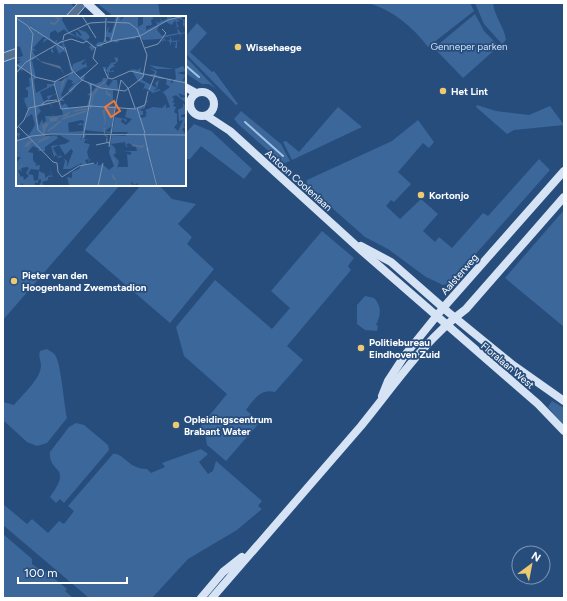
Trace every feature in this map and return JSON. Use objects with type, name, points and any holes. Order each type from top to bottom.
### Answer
[{"type":"main road","points":[[89,5],[101,16]]},
{"type":"main road","points":[[186,88],[196,93]]},
{"type":"main road","points":[[204,92],[210,95],[214,102],[213,110],[207,116],[198,116],[193,114],[190,108],[187,98],[196,93],[204,92]]},
{"type":"main road","name":"Antoon Coolenlaan","points":[[213,110],[230,131],[437,316]]},
{"type":"main road","name":"Antoon Coolenlaan","points":[[207,116],[230,131]]},
{"type":"main road","name":"Aalsterweg","points":[[381,398],[396,367],[443,308],[564,171]]},
{"type":"main road","name":"Aalsterweg","points":[[212,598],[250,552],[361,426],[381,398],[447,325],[466,309],[564,197]]},
{"type":"main road","name":"Antoon Coolenlaan","points":[[355,244],[391,262],[443,308]]},
{"type":"main road","name":"Floralaan West","points":[[443,308],[513,365],[564,401]]},
{"type":"main road","name":"Floralaan West","points":[[437,316],[538,404],[564,432]]},
{"type":"main road","name":"Aalsterweg","points":[[201,598],[223,572],[250,552]]},
{"type":"green space","points":[[3,3],[70,3],[74,7],[73,9],[81,16],[16,16],[16,186],[119,186],[3,320]]},
{"type":"green space","points":[[97,3],[158,3],[160,15],[166,16],[113,16]]},
{"type":"green space","points":[[368,3],[470,3],[474,11],[428,47],[402,20],[386,10]]},
{"type":"green space","points":[[475,3],[493,3],[495,13],[505,35],[506,40],[502,44],[484,24]]},
{"type":"green space","name":"Genneper parken","points":[[475,14],[484,31],[499,46],[463,78],[434,48]]},
{"type":"green space","points":[[197,23],[207,33],[190,52],[212,72],[214,71],[238,104],[236,105],[186,54],[186,36]]},
{"type":"green space","points":[[186,57],[216,89],[209,84],[202,84],[186,74]]},
{"type":"green space","points":[[477,105],[496,111],[529,115],[550,106],[564,125],[514,130],[507,134],[476,107]]},
{"type":"green space","points":[[338,107],[362,127],[292,160],[283,142],[286,141],[299,152]]},
{"type":"green space","points":[[241,111],[281,144],[290,161],[285,163],[281,162],[238,124],[234,119]]},
{"type":"green space","points":[[418,120],[434,142],[429,148],[423,143],[398,172],[411,184],[394,202],[391,200],[386,206],[400,219],[421,199],[438,214],[423,231],[435,242],[439,237],[452,248],[483,213],[488,216],[539,159],[550,170],[450,283],[443,285],[426,277],[388,249],[365,237],[306,185],[307,180],[392,141]]},
{"type":"green space","points":[[194,124],[211,131],[252,169],[244,179],[201,146],[190,159],[186,159],[186,133]]},
{"type":"green space","points":[[140,186],[160,186],[172,199],[196,204],[178,224],[192,237],[187,244],[214,269],[170,323],[85,250]]},
{"type":"green space","points":[[564,210],[564,327],[505,278]]},
{"type":"green space","points":[[322,231],[354,258],[348,266],[351,270],[287,346],[303,360],[275,392],[270,391],[262,393],[252,402],[246,410],[260,422],[226,461],[207,445],[205,433],[199,428],[227,394],[184,356],[176,327],[215,280],[272,329],[290,308],[271,291]]},
{"type":"green space","points":[[365,296],[374,298],[377,301],[380,311],[376,325],[378,326],[377,331],[365,330],[357,324],[357,305]]},
{"type":"green space","points":[[47,349],[55,355],[57,359],[61,375],[67,418],[47,443],[37,446],[27,442],[3,420],[3,402],[14,405],[30,387],[40,371],[40,351]]},
{"type":"green space","points":[[552,401],[564,408],[564,426],[548,407]]},
{"type":"green space","points":[[76,423],[84,425],[108,445],[109,450],[64,503],[60,499],[56,503],[50,497],[57,487],[60,480],[60,474],[50,459],[50,452],[69,427]]},
{"type":"green space","points":[[201,449],[208,454],[199,462],[208,474],[213,471],[216,461],[262,501],[258,506],[262,509],[237,530],[188,559],[152,598],[89,598],[3,525],[3,504],[27,524],[32,519],[48,533],[59,521],[64,524],[74,511],[68,506],[113,454],[117,454],[136,467],[147,469],[151,473],[165,467],[162,463]]},
{"type":"green space","points":[[3,534],[32,559],[32,564],[40,570],[44,570],[67,589],[65,591],[73,598],[3,598]]},
{"type":"shaded area","points":[[78,3],[88,3],[77,16],[66,16]]},
{"type":"shaded area","points":[[16,48],[16,57],[3,62],[3,53]]},
{"type":"waterway","points":[[186,66],[199,77]]},
{"type":"waterway","points":[[245,122],[283,156]]},
{"type":"place","name":"Wissehaege","points":[[238,47]]},
{"type":"place","name":"Het Lint","points":[[443,91]]},
{"type":"place","name":"Kortonjo","points":[[421,195]]},
{"type":"place","name":"Pieter van den Hoogenband Zwemstadion","points":[[14,281]]},
{"type":"place","name":"Politiebureau Eindhoven Zuid","points":[[361,348]]},
{"type":"place","name":"Opleidingscentrum Brabant Water","points":[[176,425]]}]
